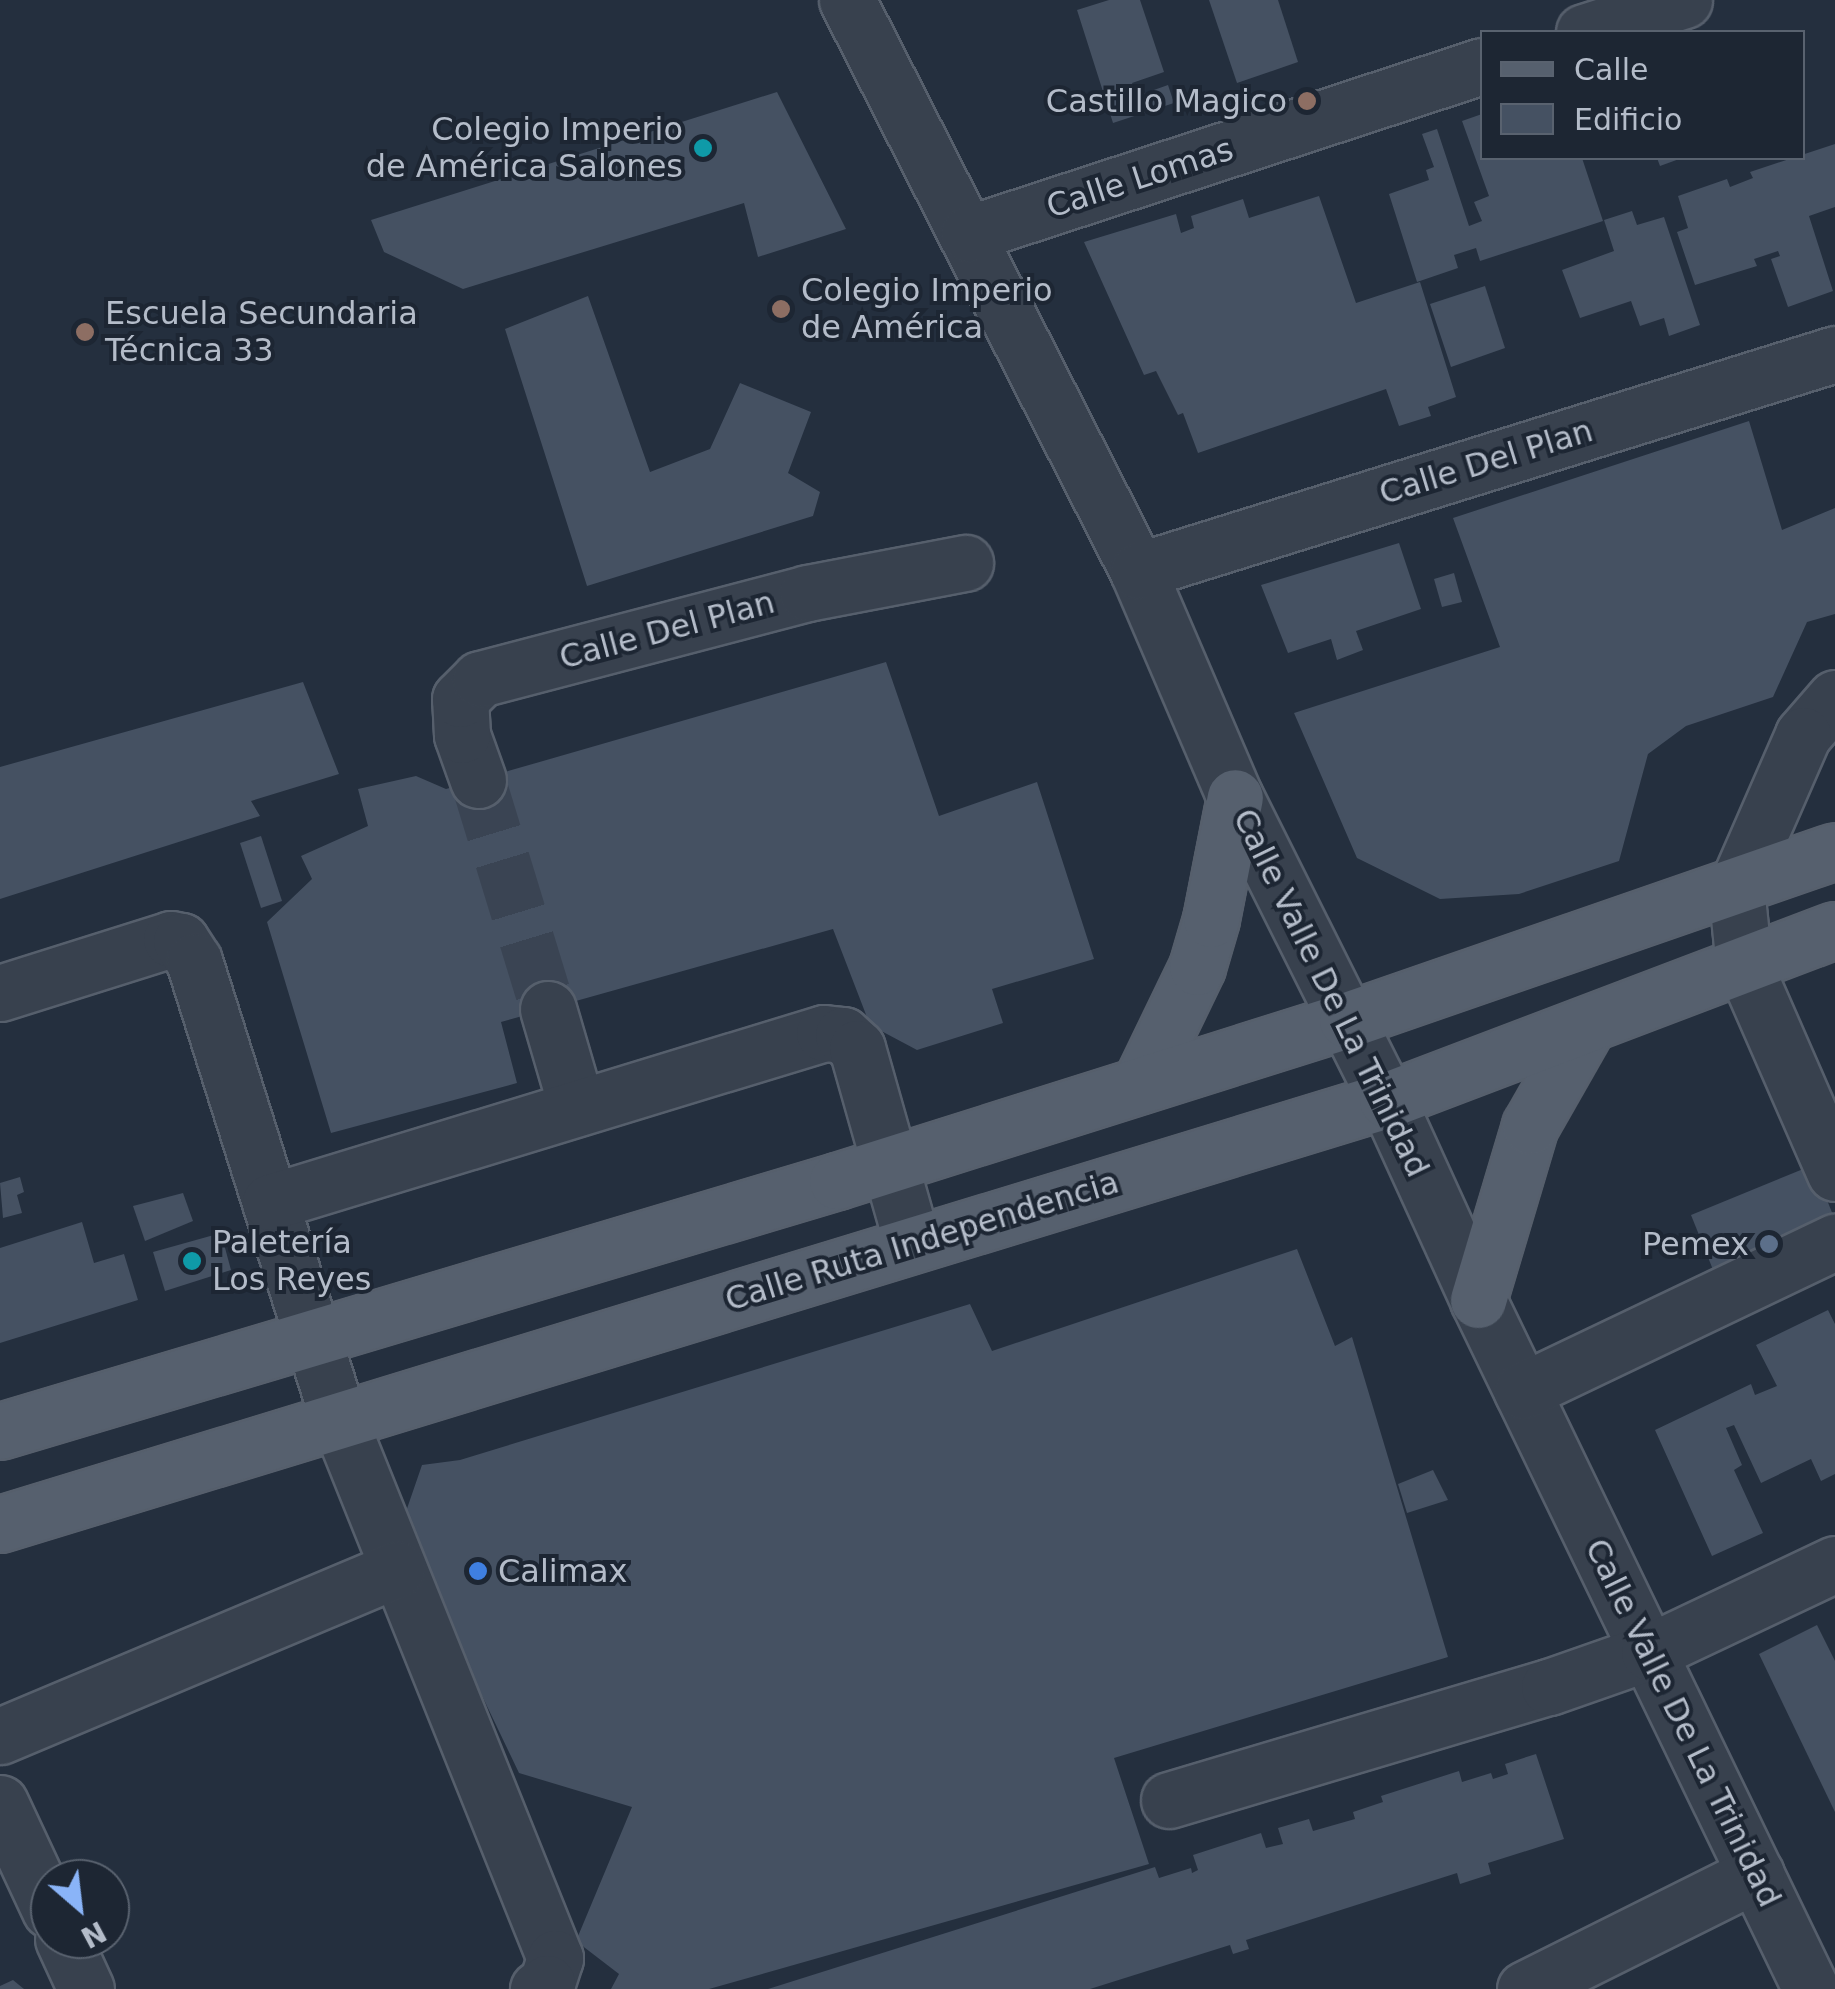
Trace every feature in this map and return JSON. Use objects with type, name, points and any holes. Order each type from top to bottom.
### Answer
[{"type":"main road","points":[[1140,1085],[1197,968],[1211,920],[1235,797]]},
{"type":"main road","points":[[0,1430],[892,1163],[1347,1020],[1835,851]]},
{"type":"main road","name":"Calle Ruta Independencia","points":[[0,1524],[1386,1100],[1835,930]]},
{"type":"main road","points":[[1478,1300],[1530,1126],[1586,1026]]},
{"type":"street","name":"Calle Valle De La Trinidad","points":[[847,0],[1138,571],[1235,797],[1386,1100],[1478,1300],[1812,1989]]},
{"type":"street","points":[[1590,30],[1684,0]]},
{"type":"street","name":"Calle Lomas","points":[[968,234],[1480,67]]},
{"type":"street","name":"Calle Del Plan","points":[[1138,571],[1835,354]]},
{"type":"street","name":"Calle Del Plan","points":[[478,780],[462,735],[460,699],[480,679],[807,593],[966,563]]},
{"type":"street","points":[[1835,698],[1803,736],[1736,888],[1744,965],[1835,1174]]},
{"type":"street","points":[[0,993],[170,939],[181,941],[194,961],[339,1420],[555,1958],[548,1983],[538,1989]]},
{"type":"street","points":[[548,1009],[578,1108]]},
{"type":"street","points":[[270,1202],[824,1033],[844,1036],[857,1048],[912,1244]]},
{"type":"street","points":[[1522,1391],[1835,1242]]},
{"type":"street","points":[[1168,1800],[1549,1687],[1649,1652],[1835,1564]]},
{"type":"street","points":[[0,1736],[397,1570]]},
{"type":"street","points":[[0,1804],[30,1901]]},
{"type":"street","points":[[1525,1989],[1756,1874]]},
{"type":"street","points":[[72,1959],[86,1989]]},
{"type":"street","points":[[1822,1989],[1835,1983]]},
{"type":"building","points":[[1109,0],[1140,0],[1164,72],[1132,83],[1137,96],[1168,85],[1174,103],[1113,123],[1077,10]]},
{"type":"building","points":[[1209,0],[1278,0],[1298,62],[1237,83]]},
{"type":"building","name":"Colegio Imperio de América Salones","points":[[777,92],[846,229],[758,257],[744,203],[463,289],[384,252],[371,220]]},
{"type":"building","points":[[1480,115],[1480,160],[1583,160],[1603,221],[1480,261],[1476,248],[1454,255],[1458,268],[1417,282],[1389,194],[1429,180],[1426,170],[1434,167],[1422,134],[1437,129],[1469,226],[1482,221],[1474,202],[1489,196],[1462,121]]},
{"type":"building","points":[[1835,144],[1835,207],[1809,216],[1833,291],[1788,307],[1771,259],[1780,256],[1778,251],[1754,259],[1757,266],[1695,285],[1677,232],[1688,228],[1678,196],[1727,179],[1730,187],[1753,178],[1750,172],[1786,160],[1805,160],[1805,154]]},
{"type":"building","points":[[1319,196],[1356,303],[1420,282],[1456,397],[1428,407],[1431,416],[1399,426],[1386,389],[1198,453],[1183,413],[1178,415],[1156,371],[1144,375],[1084,242],[1176,214],[1181,233],[1194,228],[1191,216],[1243,199],[1249,218]]},
{"type":"building","points":[[1632,211],[1637,225],[1664,217],[1700,325],[1669,336],[1664,318],[1640,326],[1631,301],[1580,318],[1562,270],[1614,251],[1604,220]]},
{"type":"building","points":[[1485,286],[1505,348],[1451,367],[1430,304]]},
{"type":"building","points":[[588,296],[650,472],[710,449],[740,383],[811,412],[788,473],[820,492],[813,516],[587,586],[505,329]]},
{"type":"building","points":[[1749,421],[1782,530],[1835,508],[1835,614],[1807,622],[1773,697],[1686,726],[1648,754],[1619,861],[1519,894],[1440,899],[1357,858],[1294,713],[1500,647],[1453,518]]},
{"type":"building","points":[[1399,543],[1421,609],[1356,631],[1363,650],[1337,660],[1331,639],[1288,653],[1261,585]]},
{"type":"building","points":[[1454,573],[1462,602],[1442,607],[1434,579]]},
{"type":"building","points":[[886,662],[939,816],[1037,782],[1094,959],[992,989],[1003,1023],[917,1050],[870,1025],[833,929],[501,1022],[517,1083],[331,1133],[267,922],[312,879],[301,856],[368,826],[358,789],[416,776],[446,789]]},
{"type":"building","points":[[303,682],[339,774],[251,801],[260,816],[0,899],[0,767]]},
{"type":"building","points":[[261,836],[282,901],[261,908],[240,843]]},
{"type":"building","name":"Pemex","points":[[1813,1165],[1835,1220],[1730,1312],[1691,1215]]},
{"type":"building","points":[[20,1177],[24,1192],[17,1195],[22,1213],[3,1218],[0,1183]]},
{"type":"building","points":[[183,1193],[193,1221],[145,1241],[133,1206]]},
{"type":"building","points":[[82,1222],[94,1263],[124,1254],[138,1300],[0,1343],[0,1248]]},
{"type":"building","name":"Paletería Los Reyes","points":[[221,1233],[231,1270],[165,1291],[153,1252]]},
{"type":"building","points":[[1297,1249],[1335,1346],[1352,1337],[1448,1657],[1114,1758],[1149,1864],[709,1989],[611,1989],[619,1974],[576,1941],[632,1807],[519,1773],[401,1526],[422,1465],[460,1460],[970,1304],[992,1351]]},
{"type":"building","points":[[1828,1310],[1835,1324],[1835,1474],[1821,1481],[1811,1459],[1761,1483],[1734,1425],[1726,1428],[1742,1465],[1734,1470],[1763,1533],[1712,1556],[1655,1430],[1751,1384],[1755,1395],[1777,1386],[1756,1345]]},
{"type":"building","points":[[1433,1470],[1448,1500],[1407,1513],[1398,1484]]},
{"type":"building","points":[[1817,1625],[1835,1661],[1835,1812],[1759,1654]]},
{"type":"building","points":[[1536,1754],[1564,1839],[1488,1863],[1491,1874],[1460,1884],[1457,1873],[1246,1940],[1249,1949],[1233,1954],[1230,1945],[1090,1989],[768,1989],[1155,1867],[1159,1878],[1191,1868],[1192,1873],[1198,1870],[1193,1855],[1261,1833],[1266,1848],[1283,1844],[1278,1828],[1309,1819],[1313,1831],[1355,1819],[1353,1812],[1383,1802],[1381,1796],[1459,1771],[1462,1782],[1491,1773],[1493,1779],[1508,1774],[1505,1764]]},
{"type":"building","points":[[13,1980],[24,1989],[0,1989],[0,1986]]},
{"type":"tunnel","points":[[478,780],[548,1009]]},
{"type":"place","name":"Castillo Magico","points":[[1307,101]]},
{"type":"place","name":"Colegio Imperio de América Salones","points":[[703,148]]},
{"type":"place","name":"Colegio Imperio de América","points":[[781,309]]},
{"type":"place","name":"Escuela Secundaria Técnica 33","points":[[85,332]]},
{"type":"place","name":"Pemex","points":[[1769,1244]]},
{"type":"place","name":"Paletería Los Reyes","points":[[192,1261]]},
{"type":"place","name":"Calimax","points":[[478,1571]]}]
